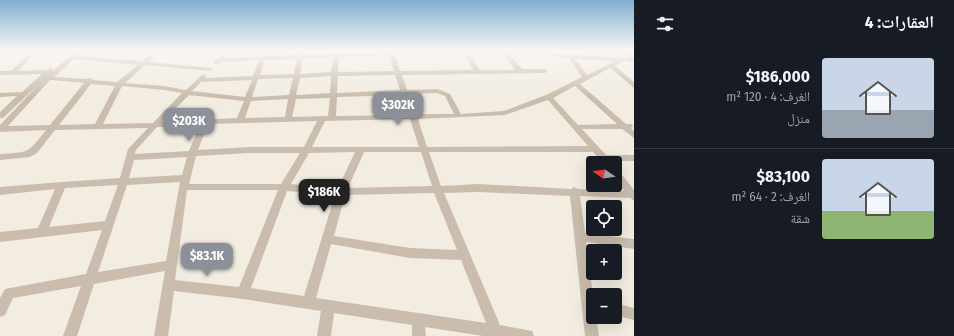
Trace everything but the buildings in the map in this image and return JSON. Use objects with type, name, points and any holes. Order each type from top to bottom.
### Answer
[{"type":"street","points":[[13,72],[20,66]]},
{"type":"street","points":[[0,116],[22,94],[59,66]]},
{"type":"street","points":[[98,126],[120,83],[140,66]]},
{"type":"street","points":[[173,66],[210,69]]},
{"type":"street","points":[[70,336],[91,279],[135,144],[213,66]]},
{"type":"street","points":[[240,120],[260,66]]},
{"type":"street","points":[[288,119],[298,66]]},
{"type":"street","points":[[332,117],[336,66]]},
{"type":"street","points":[[395,66],[438,190],[498,334]]},
{"type":"street","points":[[474,66],[477,71]]},
{"type":"street","points":[[516,66],[520,71]]},
{"type":"street","points":[[577,66],[586,78]]},
{"type":"street","points":[[0,130],[53,127],[155,125],[240,120],[332,117],[459,116],[505,113],[549,97],[611,66],[634,86]]},
{"type":"street","points":[[200,80],[397,72],[545,71]]},
{"type":"street","points":[[0,73],[13,72],[48,75],[177,89],[203,96],[248,99],[438,91],[445,93],[459,116]]},
{"type":"street","points":[[0,130],[48,75]]},
{"type":"street","points":[[624,76],[634,77]]},
{"type":"street","points":[[0,157],[30,154],[40,145],[90,80]]},
{"type":"street","points":[[576,84],[630,127],[634,135]]},
{"type":"street","points":[[0,95],[22,94]]},
{"type":"street","points":[[549,97],[602,156]]},
{"type":"street","points":[[243,293],[284,187],[307,149],[322,118]]},
{"type":"street","points":[[161,336],[184,182],[193,152],[205,122]]},
{"type":"street","points":[[577,127],[630,127]]},
{"type":"street","points":[[130,157],[193,152],[307,149],[596,149]]},
{"type":"street","points":[[309,302],[341,192],[361,149]]},
{"type":"street","points":[[622,159],[634,158]]},
{"type":"street","points":[[0,191],[124,181],[184,182],[284,187],[341,192],[478,188],[574,191],[634,196]]},
{"type":"street","points":[[622,181],[634,196]]},
{"type":"street","points":[[42,232],[62,185]]},
{"type":"street","points":[[574,191],[588,288]]},
{"type":"street","points":[[0,237],[109,225]]},
{"type":"street","points":[[580,237],[634,244]]},
{"type":"street","points":[[327,239],[410,253],[464,255]]},
{"type":"street","points":[[0,311],[5,294],[172,265]]},
{"type":"street","points":[[169,285],[309,302],[418,319],[498,334],[526,336]]},
{"type":"street","points":[[324,336],[328,306]]},
{"type":"street","points":[[622,310],[634,314]]},
{"type":"street","points":[[418,319],[418,336]]},
{"type":"street","points":[[591,324],[592,336]]}]
